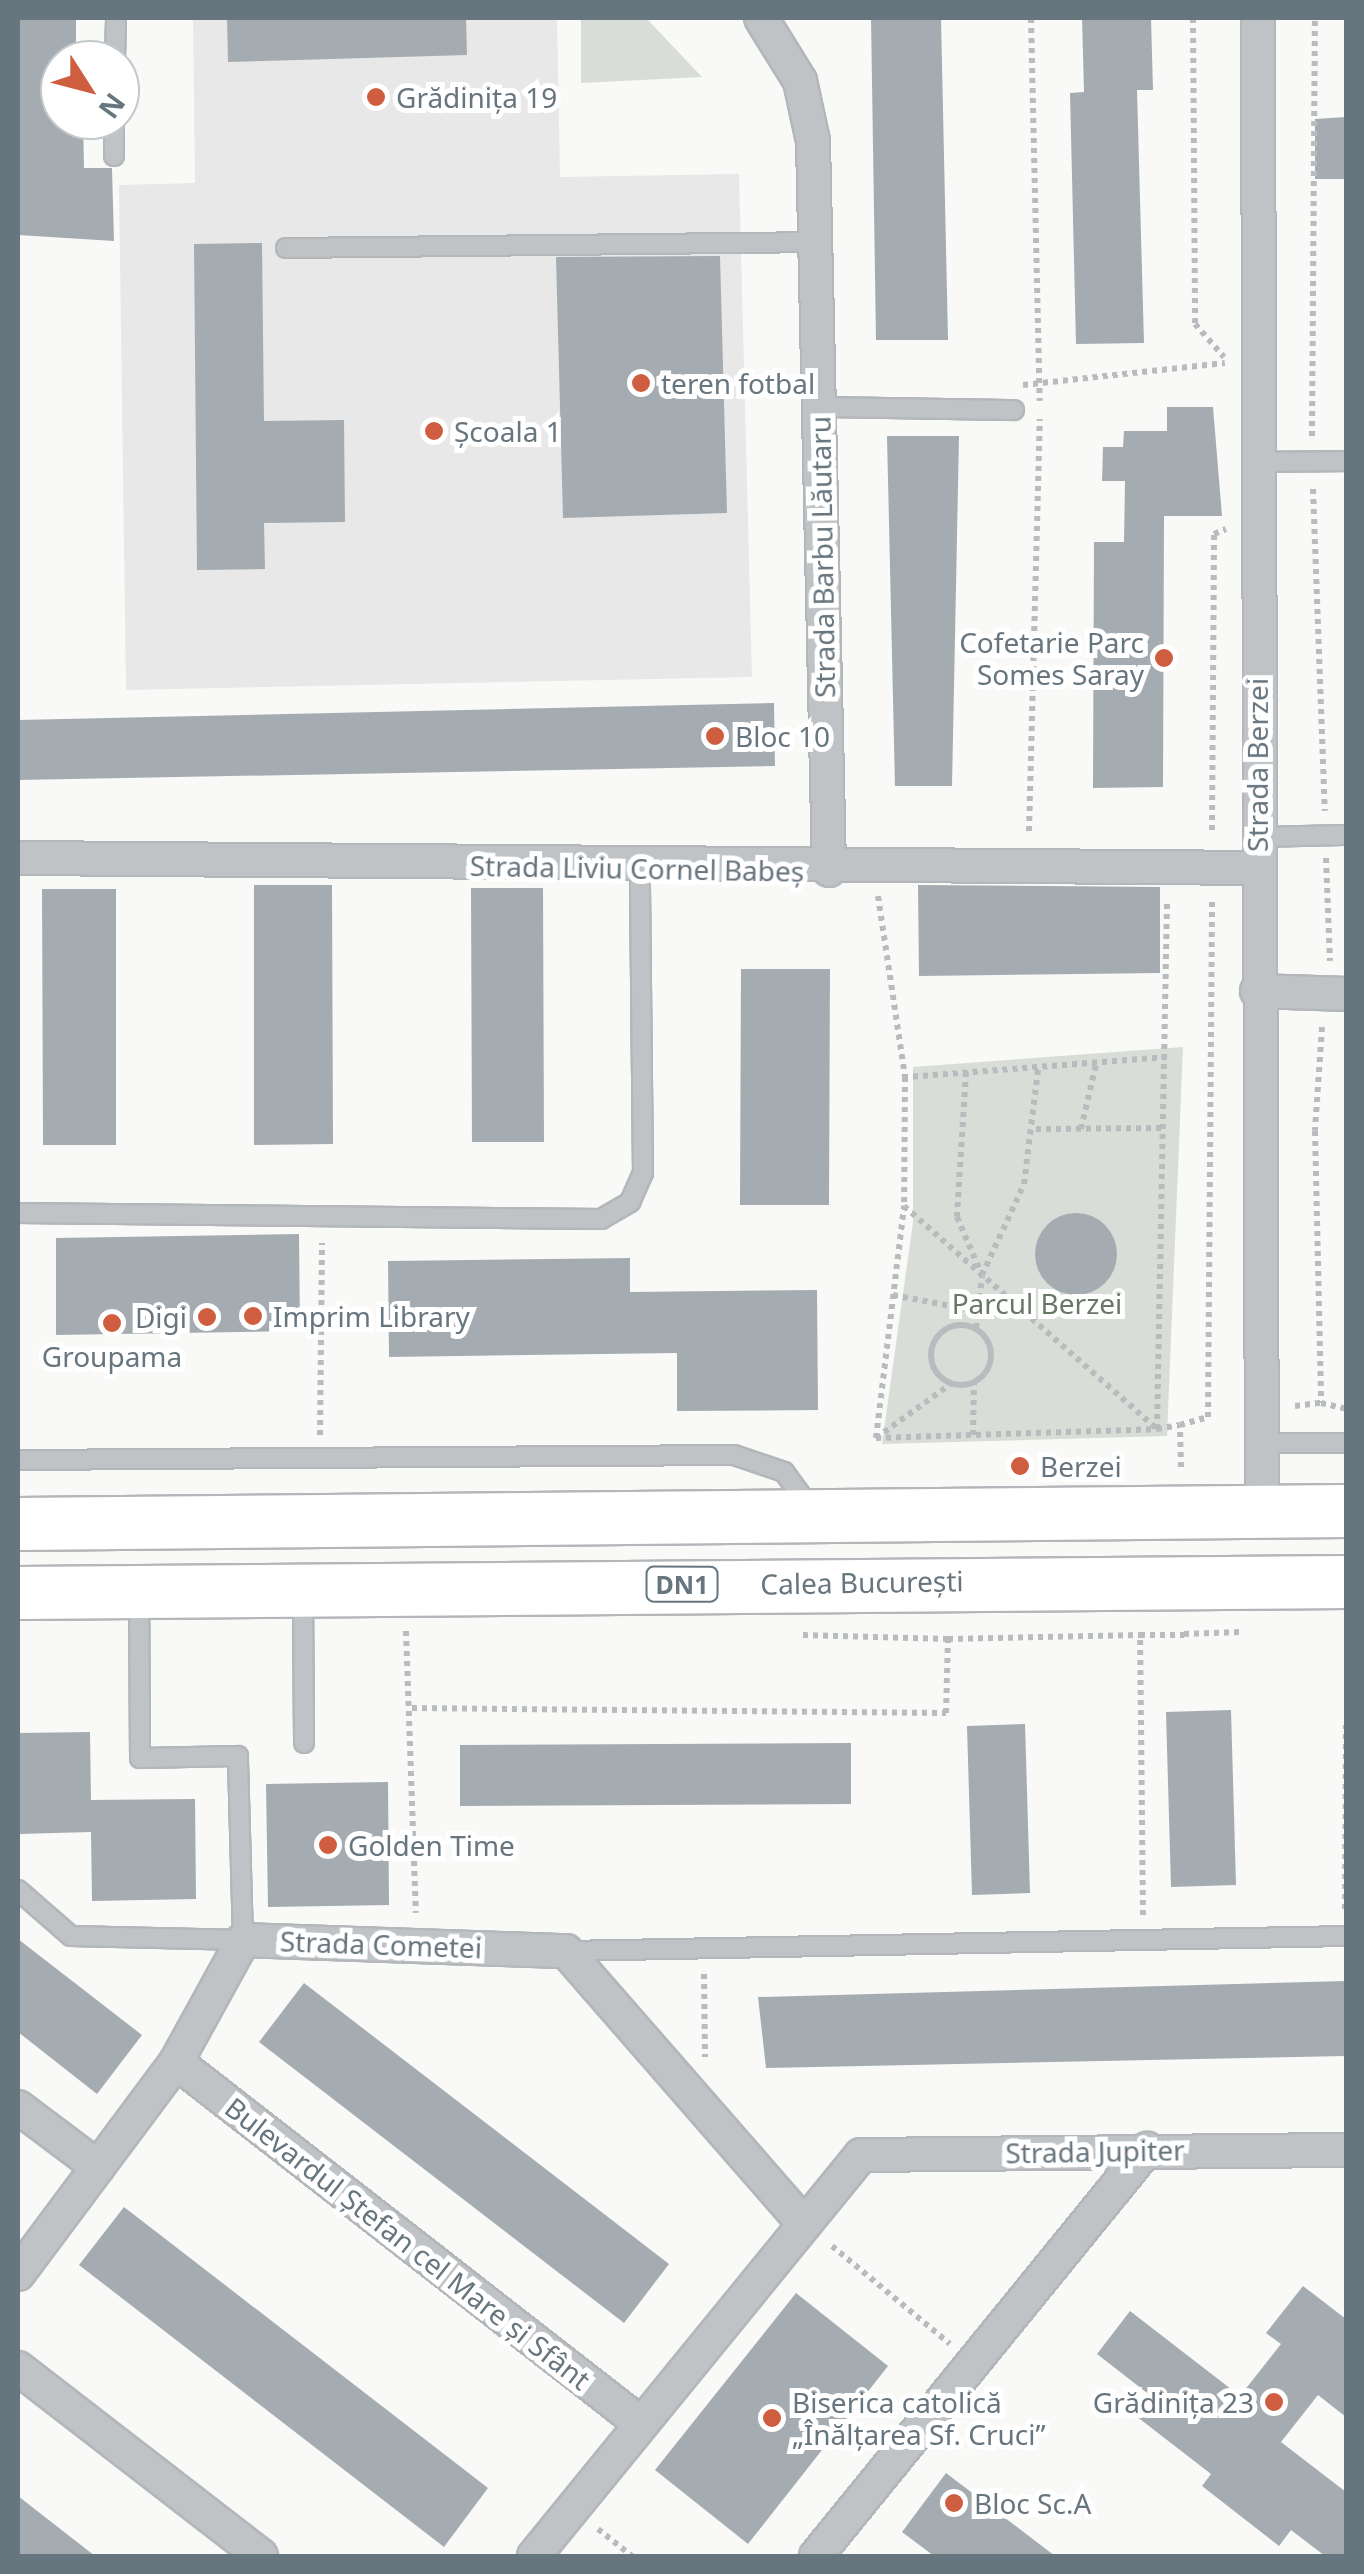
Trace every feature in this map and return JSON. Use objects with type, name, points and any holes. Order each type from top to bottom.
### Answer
[{"type":"main road","points":[[18,1524],[1346,1511]]},
{"type":"main road","name":"Calea București","points":[[18,1593],[1346,1582]]},
{"type":"street","name":"Strada Barbu Lăutaru","points":[[761,18],[800,82],[820,242],[819,407],[829,870]]},
{"type":"street","name":"Strada Berzei","points":[[1258,18],[1241,366],[1257,462],[1262,1512]]},
{"type":"street","name":"Strada Liviu Cornel Babeș","points":[[18,858],[875,870],[1168,868],[1257,853]]},
{"type":"street","points":[[1257,992],[1335,1004]]},
{"type":"street","name":"Strada Cometei","points":[[18,2274],[176,2062],[243,1940],[566,1950]]},
{"type":"street","points":[[534,2556],[801,2220],[566,1950]]},
{"type":"street","name":"Bulevardul Ștefan cel Mare și Sfânt","points":[[176,2062],[640,2424]]},
{"type":"street","points":[[18,2107],[98,2168]]},
{"type":"street","points":[[820,2555],[1148,2149]]},
{"type":"street","name":"Strada Jupiter","points":[[801,2220],[845,2164],[861,2155],[1148,2149],[1346,2150]]},
{"type":"street","points":[[18,2368],[262,2556]]},
{"type":"lane","points":[[114,140],[114,156]]},
{"type":"lane","points":[[286,248],[820,242]]},
{"type":"lane","points":[[819,407],[1014,410]]},
{"type":"lane","points":[[1257,462],[1346,461]]},
{"type":"lane","points":[[1257,853],[1346,835]]},
{"type":"lane","points":[[18,1213],[600,1219],[630,1202],[644,1173],[640,869]]},
{"type":"lane","points":[[1261,1443],[1346,1442]]},
{"type":"lane","points":[[18,1460],[755,1457],[784,1472],[814,1514]]},
{"type":"lane","points":[[303,1588],[304,1744]]},
{"type":"lane","points":[[18,1890],[71,1936],[243,1940],[238,1756],[140,1758],[139,1592]]},
{"type":"lane","points":[[566,1950],[1346,1936]]},
{"type":"path","points":[[1028,854],[1041,377],[1031,18]]},
{"type":"path","points":[[1193,18],[1195,324],[1241,366]]},
{"type":"path","points":[[1315,18],[1312,461],[1329,960],[1346,968]]},
{"type":"path","points":[[1014,410],[1026,378],[1241,366]]},
{"type":"path","points":[[1212,830],[1214,534],[1243,521]]},
{"type":"path","points":[[1157,1429],[1168,868]]},
{"type":"path","points":[[875,870],[904,1076],[904,1206],[876,1438]]},
{"type":"path","points":[[876,1438],[1157,1429],[1208,1417],[1212,880]]},
{"type":"path","points":[[1321,1404],[1315,1131],[1335,1004]]},
{"type":"path","points":[[904,1076],[1038,1070],[1167,1057]]},
{"type":"path","points":[[1080,1129],[1096,1064]]},
{"type":"path","points":[[973,1435],[974,1382],[991,1351],[976,1328],[982,1275],[1010,1224],[1036,1129],[1038,1070]]},
{"type":"path","points":[[966,1072],[957,1217],[982,1275]]},
{"type":"path","points":[[1036,1129],[1165,1128]]},
{"type":"path","points":[[904,1206],[1157,1429]]},
{"type":"path","points":[[320,1457],[323,1216]]},
{"type":"path","points":[[893,1295],[978,1311]]},
{"type":"path","points":[[952,1383],[936,1372],[934,1342],[957,1325],[976,1328]]},
{"type":"path","points":[[876,1438],[952,1383],[974,1382]]},
{"type":"path","points":[[1295,1406],[1321,1404],[1346,1409]]},
{"type":"path","points":[[1180,1425],[1182,1514]]},
{"type":"path","points":[[417,1944],[412,1708],[405,1625],[424,1626]]},
{"type":"path","points":[[793,1635],[948,1639],[1184,1634]]},
{"type":"path","points":[[1140,1635],[1143,1940]]},
{"type":"path","points":[[412,1708],[946,1713],[948,1639]]},
{"type":"path","points":[[1346,1725],[1346,1936]]},
{"type":"path","points":[[704,1948],[706,2110]]},
{"type":"path","points":[[801,2220],[974,2364]]},
{"type":"shaded area","name":"Școala 1","points":[[193,18],[557,18],[560,177],[739,174],[752,677],[126,690],[119,185],[195,183]]},
{"type":"green space","points":[[581,18],[646,18],[702,77],[581,83]]},
{"type":"green space","name":"Parcul Berzei","points":[[1183,1047],[1167,1436],[882,1444],[913,1222],[913,1067]]},
{"type":"building","points":[[18,18],[76,18],[76,40],[40,40],[40,140],[83,140],[84,168],[112,168],[114,241],[18,235]]},
{"type":"building","points":[[227,18],[466,18],[467,55],[228,62]]},
{"type":"building","points":[[871,18],[941,18],[948,340],[876,340]]},
{"type":"building","points":[[1082,18],[1151,18],[1153,90],[1137,90],[1144,343],[1076,344],[1070,93],[1084,92]]},
{"type":"building","points":[[1346,117],[1346,179],[1315,179],[1315,119]]},
{"type":"building","points":[[262,243],[264,421],[344,420],[345,522],[264,523],[265,569],[197,570],[194,244]]},
{"type":"building","name":"teren fotbal","points":[[720,256],[727,513],[563,518],[556,257]]},
{"type":"building","points":[[1167,407],[1213,407],[1222,516],[1164,516],[1163,787],[1093,788],[1094,542],[1124,542],[1125,481],[1102,481],[1103,447],[1123,447],[1124,431],[1167,431]]},
{"type":"building","points":[[887,436],[959,436],[952,786],[895,786]]},
{"type":"building","points":[[774,703],[775,766],[18,780],[18,720]]},
{"type":"building","points":[[254,885],[332,885],[333,1144],[254,1145]]},
{"type":"building","points":[[918,885],[1160,887],[1160,973],[919,976]]},
{"type":"building","points":[[471,888],[543,888],[544,1142],[472,1142]]},
{"type":"building","points":[[42,889],[116,889],[116,1145],[43,1145]]},
{"type":"building","points":[[741,969],[830,969],[829,1205],[740,1205]]},
{"type":"building","points":[[1076,1213],[1092,1216],[1105,1225],[1114,1238],[1114,1270],[1105,1283],[1092,1292],[1076,1295],[1060,1292],[1047,1283],[1038,1270],[1035,1254],[1038,1238],[1047,1225],[1060,1216]]},
{"type":"building","points":[[299,1234],[300,1331],[56,1335],[56,1238]]},
{"type":"building","points":[[630,1258],[630,1292],[817,1290],[818,1410],[677,1411],[677,1353],[389,1357],[388,1261]]},
{"type":"building","points":[[1231,1710],[1236,1885],[1171,1887],[1166,1712]]},
{"type":"building","points":[[1025,1724],[1030,1893],[972,1895],[967,1726]]},
{"type":"building","points":[[90,1732],[91,1800],[195,1799],[196,1899],[92,1901],[91,1832],[18,1834],[18,1733]]},
{"type":"building","points":[[851,1743],[851,1804],[460,1806],[460,1745]]},
{"type":"building","name":"Golden Time","points":[[388,1782],[389,1905],[268,1907],[266,1784]]},
{"type":"building","points":[[18,1939],[142,2035],[97,2094],[18,2032]]},
{"type":"building","points":[[1346,1981],[1346,2056],[766,2068],[758,1997]]},
{"type":"building","points":[[304,1983],[669,2264],[624,2323],[259,2042]]},
{"type":"building","points":[[124,2207],[488,2488],[444,2547],[79,2265]]},
{"type":"building","points":[[1303,2286],[1346,2319],[1346,2417],[1318,2395],[1281,2442],[1346,2492],[1346,2556],[1325,2556],[1291,2530],[1279,2546],[1202,2486],[1211,2474],[1136,2416],[1151,2396],[1097,2354],[1130,2311],[1240,2396],[1281,2344],[1266,2333]]},
{"type":"building","name":"Biserica catolică „Înălțarea Sf. Cruci”","points":[[796,2293],[888,2366],[748,2544],[655,2470]]},
{"type":"building","name":"Bloc Sc.A","points":[[946,2473],[1055,2556],[934,2556],[902,2532]]},
{"type":"building","points":[[18,2496],[95,2556],[18,2556]]},
{"type":"place","name":"Grădinița 19","points":[[376,97]]},
{"type":"place","name":"teren fotbal","points":[[641,383]]},
{"type":"place","name":"Școala 1","points":[[434,431]]},
{"type":"place","name":"Cofetarie Parc Somes Saray","points":[[1164,658]]},
{"type":"place","name":"Bloc 10","points":[[715,736]]},
{"type":"place","name":"Imprim Library","points":[[253,1316]]},
{"type":"place","name":"Digi","points":[[207,1317]]},
{"type":"place","name":"Groupama","points":[[112,1323]]},
{"type":"place","name":"Berzei","points":[[1020,1466]]},
{"type":"place","name":"Golden Time","points":[[328,1845]]},
{"type":"place","name":"Grădinița 23","points":[[1274,2402]]},
{"type":"place","name":"Biserica catolică „Înălțarea Sf. Cruci”","points":[[772,2418]]},
{"type":"place","name":"Bloc Sc.A","points":[[954,2503]]}]
